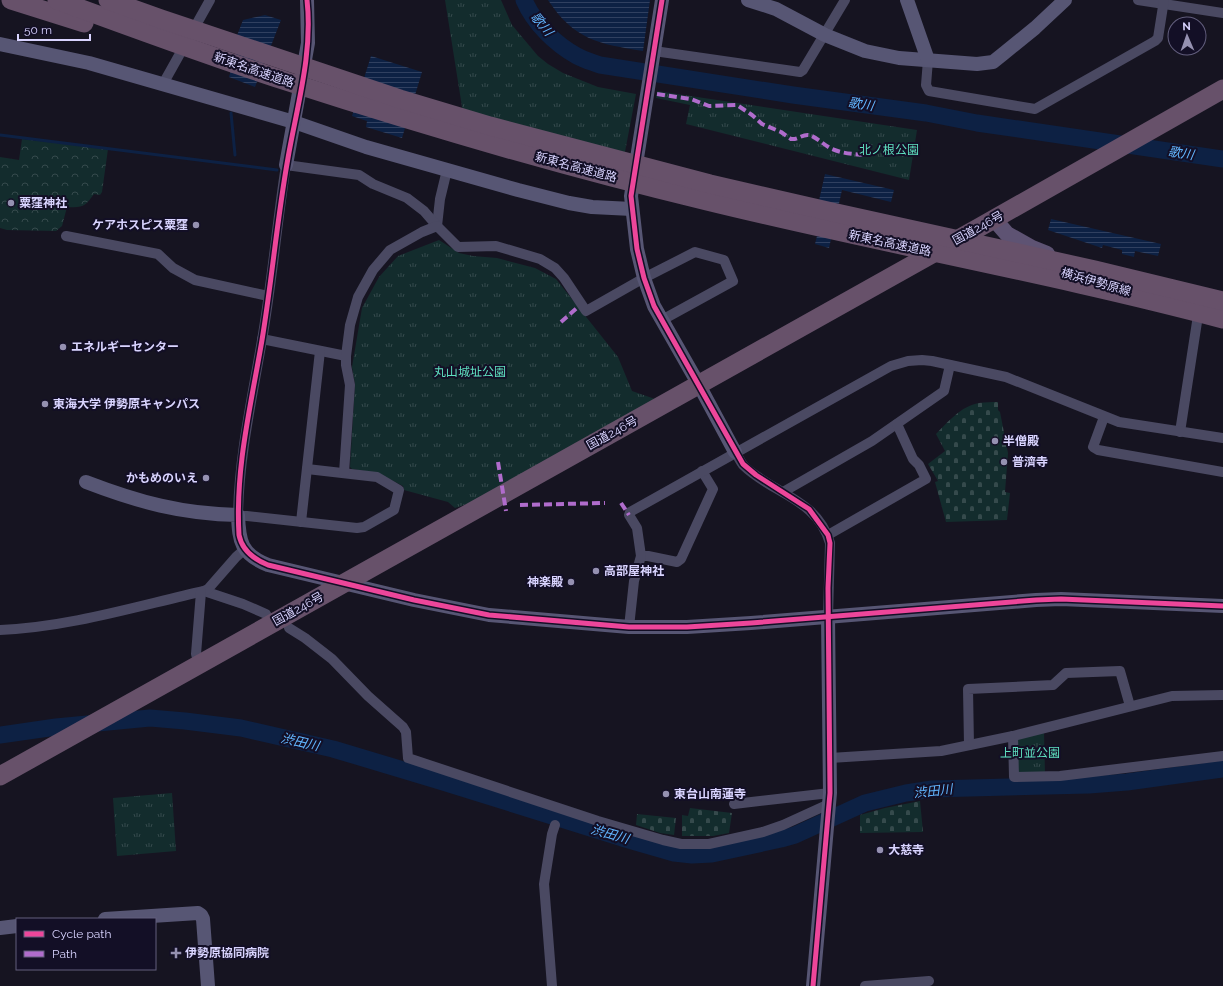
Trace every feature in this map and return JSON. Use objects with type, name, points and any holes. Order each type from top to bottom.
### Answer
[{"type":"highway","points":[[11,0],[128,36],[285,81]]},
{"type":"highway","name":"新東名高速道路","points":[[57,0],[285,81],[485,142],[698,199],[828,230],[1089,286],[1223,319]]},
{"type":"highway","name":"新東名高速道路","points":[[108,0],[161,20],[400,99],[490,126],[710,184],[1095,270],[1223,301]]},
{"type":"highway","points":[[136,0],[280,52],[349,82]]},
{"type":"highway","name":"国道246号","points":[[0,776],[699,385],[1223,89]]},
{"type":"main road","name":"横浜伊勢原線","points":[[987,223],[1032,248],[1090,270],[1223,301]]},
{"type":"main road","name":"横浜伊勢原線","points":[[987,223],[993,242],[1025,259],[1087,282],[1223,314]]},
{"type":"street","points":[[163,84],[210,0]]},
{"type":"street","points":[[307,0],[308,43],[306,65],[286,165],[262,339],[244,435],[238,486],[239,535],[240,540],[250,555],[268,565],[414,600],[489,615],[629,627],[687,627],[1061,599],[1223,606]]},
{"type":"street","points":[[662,0],[631,196],[637,249],[644,278],[654,306],[743,464],[756,476],[809,509],[828,535],[830,543],[828,617],[830,802],[813,986]]},
{"type":"street","points":[[748,0],[776,9],[825,35],[852,47],[899,58],[977,64],[992,62],[1035,28],[1065,0]]},
{"type":"street","points":[[653,55],[800,72],[803,70],[825,35],[845,0]]},
{"type":"street","points":[[907,0],[928,60],[926,85],[929,91],[1035,109],[1155,41],[1158,38],[1163,2]]},
{"type":"street","points":[[1138,0],[1163,2],[1223,13]]},
{"type":"street","points":[[0,44],[83,61],[294,122],[330,133],[360,145],[569,203],[592,207],[632,209]]},
{"type":"street","points":[[286,165],[359,175],[373,184],[407,198],[424,211],[458,247],[496,246],[540,259],[552,266],[564,278],[586,311],[644,278],[695,252],[724,260],[733,281],[662,320]]},
{"type":"street","points":[[437,226],[440,200],[447,170]]},
{"type":"street","points":[[344,473],[350,385],[346,365],[346,356],[350,325],[358,297],[373,270],[390,250],[422,232],[437,226]]},
{"type":"street","points":[[66,236],[158,254],[173,268],[195,280],[268,296]]},
{"type":"street","points":[[1180,432],[1199,309]]},
{"type":"street","points":[[262,339],[346,356]]},
{"type":"street","points":[[300,522],[320,351]]},
{"type":"street","points":[[629,627],[634,581],[641,556],[637,528],[629,515],[630,512],[891,366],[908,361],[922,360],[1006,377],[1119,422],[1223,438]]},
{"type":"street","points":[[783,492],[872,441],[944,391],[950,365]]},
{"type":"street","points":[[1104,417],[1093,447],[1098,450],[1223,472]]},
{"type":"street","points":[[828,535],[926,480],[919,465],[913,459],[897,424]]},
{"type":"street","points":[[86,482],[158,506],[196,513],[238,515],[357,528],[364,527],[394,510],[399,493],[397,489],[378,477],[307,469]]},
{"type":"street","points":[[641,556],[677,562],[681,559],[713,489],[702,471]]},
{"type":"street","points":[[0,630],[48,626],[203,592],[208,589],[236,556],[245,549]]},
{"type":"street","points":[[203,592],[244,604],[266,614]]},
{"type":"street","points":[[199,665],[196,654],[203,592]]},
{"type":"street","points":[[289,628],[305,638],[332,659],[368,696],[402,727],[406,732],[408,758],[560,809],[663,840],[681,844],[698,845],[733,839],[783,825],[830,802]]},
{"type":"street","points":[[969,745],[968,689],[1053,685],[1066,673],[1120,671],[1130,706]]},
{"type":"street","points":[[830,758],[941,751],[1013,736],[1172,696],[1223,695]]},
{"type":"street","points":[[1013,736],[1014,777],[1060,776],[1223,756]]},
{"type":"street","points":[[734,804],[830,802]]},
{"type":"street","points":[[552,986],[544,884],[552,834],[555,825]]},
{"type":"street","points":[[118,918],[194,912],[201,915],[203,919],[208,986]]},
{"type":"street","points":[[0,928],[16,926]]},
{"type":"street","points":[[864,986],[929,981]]},
{"type":"green space","points":[[445,0],[501,0],[512,25],[538,56],[548,64],[563,73],[598,87],[636,94],[624,157],[463,113]]},
{"type":"green space","name":"北ノ根公園","points":[[657,91],[917,130],[909,180],[686,124],[690,105],[656,98]]},
{"type":"green space","points":[[22,139],[108,149],[102,192],[100,195],[94,194],[84,205],[67,207],[62,226],[56,231],[7,230],[0,228],[0,157],[19,160]]},
{"type":"green space","name":"丸山城址公園","points":[[439,240],[459,253],[497,258],[535,268],[556,279],[618,357],[632,391],[655,399],[476,501],[455,508],[448,502],[404,490],[403,486],[378,473],[352,469],[350,467],[355,384],[352,367],[362,308],[379,277],[398,256]]},
{"type":"green space","points":[[998,402],[998,410],[1000,412],[1008,453],[1005,492],[1010,493],[1007,520],[946,522],[935,482],[938,481],[928,464],[945,451],[936,434],[955,415],[966,407],[979,403]]},
{"type":"green space","name":"上町並公園","points":[[1044,733],[1045,774],[1017,772],[1017,739]]},
{"type":"green space","points":[[172,793],[176,851],[117,856],[113,798]]},
{"type":"green space","points":[[920,801],[923,832],[860,833],[860,815]]},
{"type":"green space","points":[[690,808],[732,813],[729,833],[713,836],[682,836],[682,815],[688,816]]},
{"type":"green space","points":[[637,814],[676,818],[674,835],[660,833],[636,825]]},
{"type":"water","points":[[548,0],[650,0],[643,51],[613,46],[589,38],[568,24]]},
{"type":"water","points":[[265,15],[281,20],[255,87],[229,77],[236,53],[231,51],[243,20]]},
{"type":"water","points":[[371,56],[422,72],[402,138],[366,127],[367,121],[352,116]]},
{"type":"water","points":[[825,174],[894,190],[891,202],[842,190],[829,248],[815,244],[821,220],[815,218]]},
{"type":"water","points":[[1051,219],[1161,244],[1158,256],[1135,251],[1134,257],[1122,254],[1122,250],[1103,245],[1102,248],[1048,230]]},
{"type":"waterway","name":"歌川","points":[[524,0],[533,17],[553,39],[577,56],[600,65],[1223,159]]},
{"type":"waterway","points":[[231,113],[235,155]]},
{"type":"waterway","points":[[0,135],[277,170]]},
{"type":"waterway","name":"渋田川","points":[[0,735],[56,727],[150,718],[241,728],[333,749],[622,838],[674,853],[692,855],[712,854],[795,835],[865,803],[906,793],[932,789],[1089,785],[1127,782],[1223,769]]},
{"type":"marked path","points":[[657,94],[691,99],[709,106],[737,105],[762,124],[781,132],[791,139],[809,135],[835,150],[867,155]]},
{"type":"marked path","points":[[561,322],[578,307]]},
{"type":"marked path","points":[[498,462],[506,511]]},
{"type":"marked path","points":[[520,505],[605,503]]},
{"type":"marked path","points":[[621,503],[629,515]]},
{"type":"cycle path","points":[[307,0],[308,40],[306,60],[284,181],[266,317],[245,437],[239,485],[239,535],[240,540],[246,550],[253,557],[268,565],[414,600],[489,615],[629,627],[687,627],[751,623],[1061,599],[1223,606]]},
{"type":"cycle path","points":[[662,0],[631,196],[637,249],[644,278],[654,306],[743,464],[756,475],[809,509],[828,535],[830,543],[828,588],[830,793],[813,986]]},
{"type":"place","name":"粟窪神社","points":[[11,203]]},
{"type":"place","name":"ケアホスピス粟窪","points":[[196,225]]},
{"type":"place","name":"エネルギーセンター","points":[[63,347]]},
{"type":"place","name":"東海大学 伊勢原キャンパス","points":[[45,404]]},
{"type":"place","name":"半僧殿","points":[[995,441]]},
{"type":"place","name":"普濟寺","points":[[1004,462]]},
{"type":"place","name":"かもめのいえ","points":[[206,478]]},
{"type":"place","name":"高部屋神社","points":[[596,571]]},
{"type":"place","name":"神楽殿","points":[[571,582]]},
{"type":"place","name":"東台山南蓮寺","points":[[666,794]]},
{"type":"place","name":"大慈寺","points":[[880,850]]},
{"type":"place","name":"伊勢原協同病院","points":[[176,953]]}]
